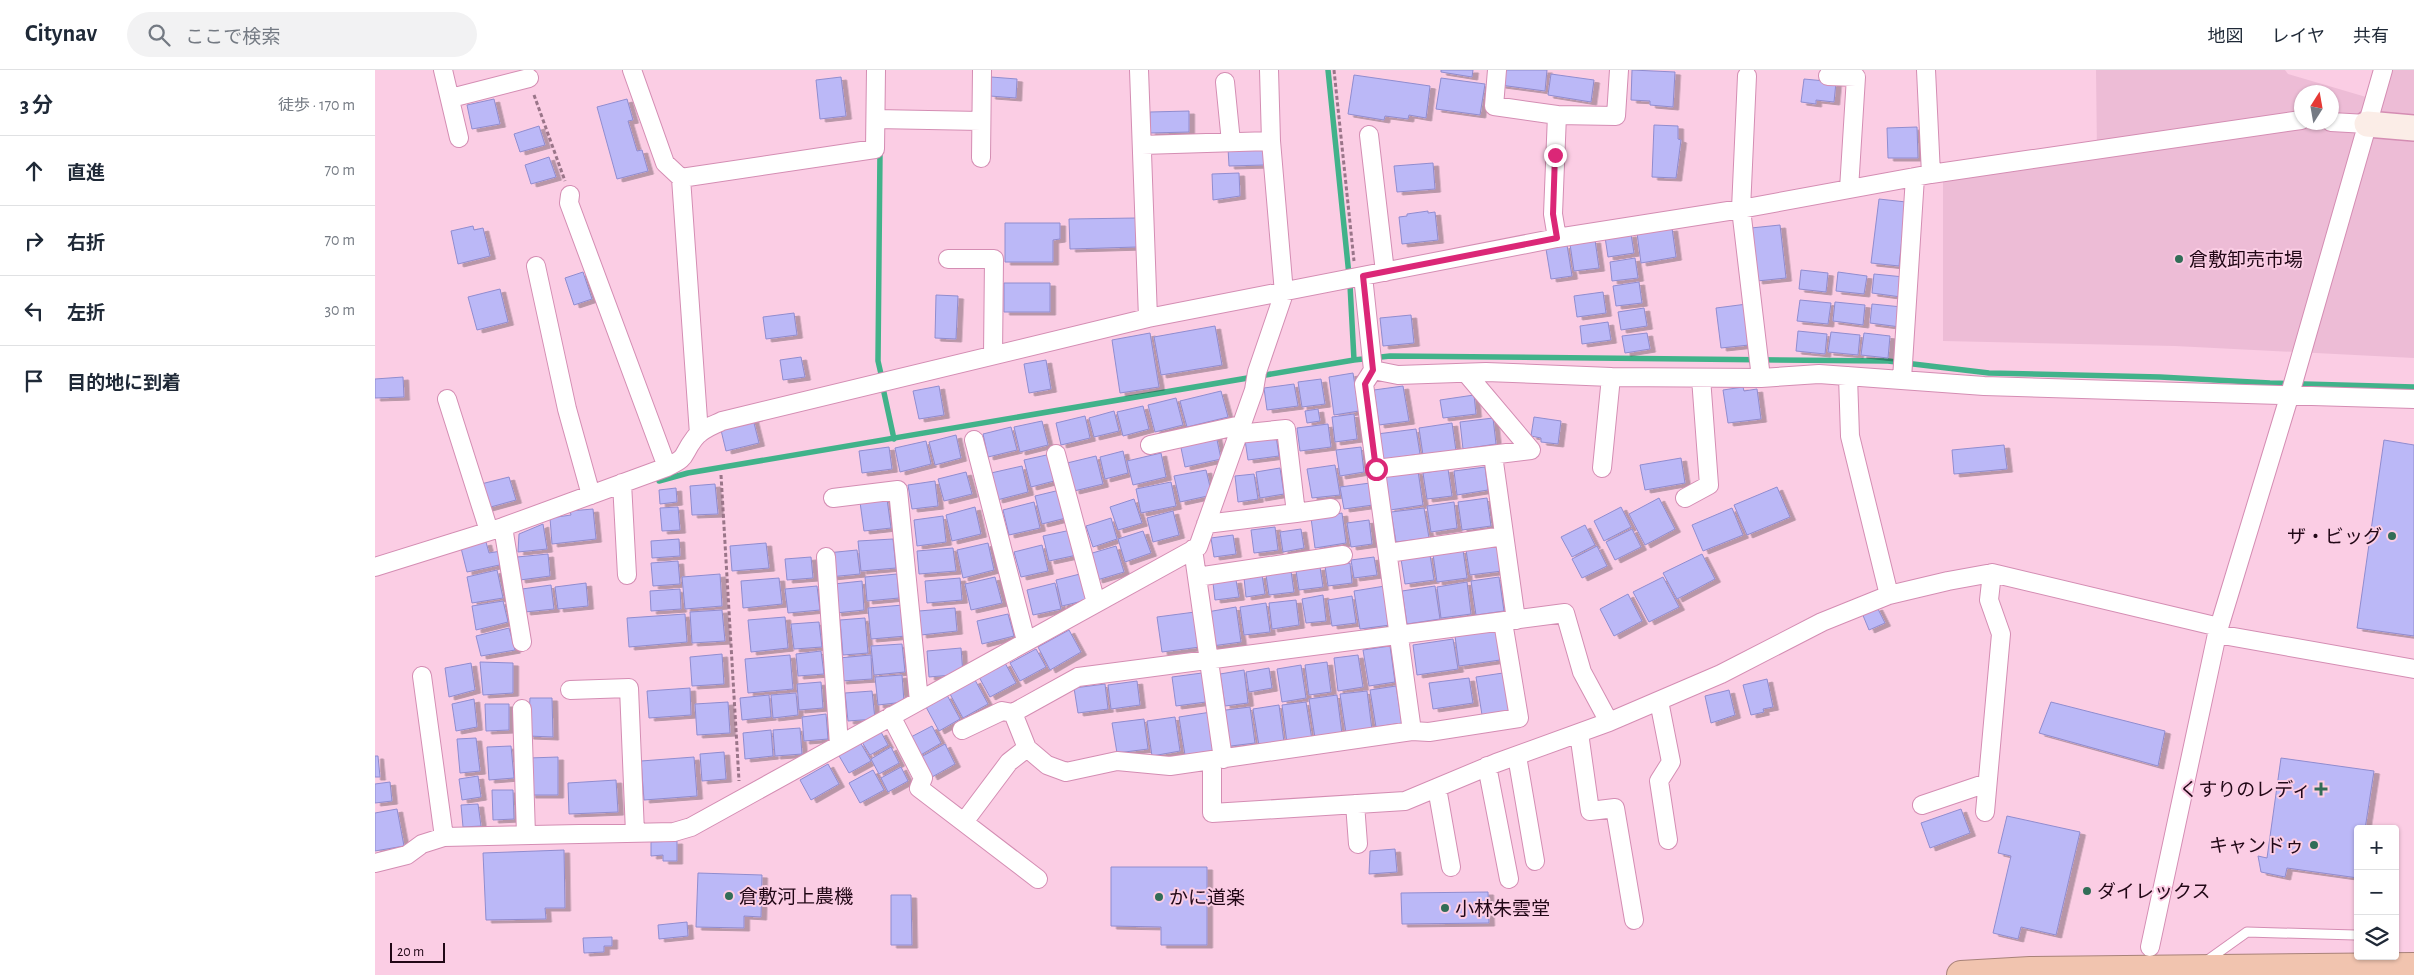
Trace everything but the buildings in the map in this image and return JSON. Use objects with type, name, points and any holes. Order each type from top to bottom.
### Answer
[{"type":"highway","points":[[1961,975],[2030,971],[2414,967]]},
{"type":"street","points":[[443,70],[459,138]]},
{"type":"street","points":[[632,70],[665,163],[681,178],[699,434]]},
{"type":"street","points":[[681,178],[875,149],[876,70]]},
{"type":"street","points":[[981,158],[982,70]]},
{"type":"street","points":[[1139,70],[1148,318]]},
{"type":"street","points":[[375,863],[407,855],[422,844],[444,837],[674,832],[691,827],[1198,547],[1240,430],[1284,293],[1271,141],[1269,70]]},
{"type":"street","points":[[1497,70],[1494,106],[1557,115],[1616,116],[1619,70]]},
{"type":"street","points":[[1902,379],[1923,176],[1926,70]]},
{"type":"street","points":[[2150,947],[2218,631],[2292,386],[2383,70]]},
{"type":"street","points":[[1747,76],[1741,208],[1761,378]]},
{"type":"street","points":[[1828,76],[1856,77],[1849,189]]},
{"type":"street","points":[[451,98],[529,78]]},
{"type":"street","points":[[1225,82],[1231,142]]},
{"type":"street","points":[[1557,115],[1553,214],[1557,238]]},
{"type":"street","points":[[876,119],[981,121]]},
{"type":"street","points":[[375,567],[496,529],[667,467],[684,459],[694,438],[722,421],[1148,318],[1284,293],[1557,238],[1923,176],[2294,121]]},
{"type":"street","points":[[2339,122],[2414,128]]},
{"type":"street","points":[[1369,135],[1385,272]]},
{"type":"street","points":[[1142,145],[1271,141]]},
{"type":"street","points":[[571,195],[569,204],[667,467]]},
{"type":"street","points":[[948,259],[994,259],[993,355]]},
{"type":"street","points":[[536,266],[567,409],[591,495]]},
{"type":"street","points":[[1354,278],[1373,370],[1365,384],[1412,731]]},
{"type":"street","points":[[1373,370],[1398,375],[1466,373],[1701,378],[1761,378],[1819,374],[1984,386],[2292,386],[2414,399]]},
{"type":"street","points":[[1376,469],[1531,450],[1466,373]]},
{"type":"street","points":[[1848,376],[1850,436],[1889,595]]},
{"type":"street","points":[[1602,468],[1611,377]]},
{"type":"street","points":[[1685,498],[1709,485],[1701,378]]},
{"type":"street","points":[[447,399],[496,529],[522,642]]},
{"type":"street","points":[[1150,445],[1240,430],[1286,430],[1296,513]]},
{"type":"street","points":[[973,440],[1026,641]]},
{"type":"street","points":[[1057,454],[1096,602]]},
{"type":"street","points":[[1013,713],[1027,748],[1047,765],[1066,772],[1117,761],[1171,766],[1412,731],[1429,732],[1519,718],[1504,536],[1493,455]]},
{"type":"street","points":[[622,483],[627,575]]},
{"type":"street","points":[[833,498],[898,490],[919,701]]},
{"type":"street","points":[[1206,524],[1331,508]]},
{"type":"street","points":[[1388,553],[1504,536]]},
{"type":"street","points":[[1193,549],[1208,660],[1217,760],[1212,813],[1405,801],[1487,766],[1609,722],[1659,701],[1721,674],[1822,622],[1889,595],[1992,573],[2218,631],[2414,669]]},
{"type":"street","points":[[1197,577],[1343,555]]},
{"type":"street","points":[[826,556],[839,745]]},
{"type":"street","points":[[1985,812],[2001,634],[1989,600],[1992,573]]},
{"type":"street","points":[[963,730],[1002,711],[1013,713],[1078,676],[1399,636],[1565,613],[1582,672],[1609,722]]},
{"type":"street","points":[[423,676],[444,837]]},
{"type":"street","points":[[570,690],[629,688],[635,833]]},
{"type":"street","points":[[1659,701],[1671,762],[1659,781],[1668,840]]},
{"type":"street","points":[[522,709],[526,835]]},
{"type":"street","points":[[891,716],[923,778],[919,788],[1038,879]]},
{"type":"street","points":[[1579,733],[1591,811],[1615,808],[1634,920]]},
{"type":"street","points":[[964,822],[1009,762],[1027,748]]},
{"type":"street","points":[[1517,756],[1535,861]]},
{"type":"street","points":[[1487,766],[1509,880]]},
{"type":"street","points":[[1922,805],[1987,783]]},
{"type":"street","points":[[1437,788],[1451,867]]},
{"type":"street","points":[[1355,804],[1358,844]]},
{"type":"lane","points":[[2194,969],[2247,932],[2354,935]]},
{"type":"path","points":[[1334,70],[1354,278]]},
{"type":"path","points":[[529,78],[571,195]]},
{"type":"path","points":[[721,475],[740,800]]},
{"type":"shaded area","name":"倉敷卸売市場","points":[[2096,70],[2285,70],[2288,74],[2325,85],[2294,85],[2294,130],[2339,130],[2339,89],[2383,102],[2393,70],[2414,70],[2414,358],[2175,346],[1943,341],[1943,177],[2097,154]]},
{"type":"waterway","points":[[1328,70],[1350,285],[1354,360]]},
{"type":"waterway","points":[[880,152],[878,361],[881,374]]},
{"type":"waterway","points":[[659,481],[688,473],[1354,360],[1390,356],[1888,361],[1989,373],[2160,377],[2270,383],[2414,387]]},
{"type":"waterway","points":[[883,388],[894,439]]},
{"type":"place","name":"倉敷卸売市場","points":[[2179,259]]},
{"type":"place","name":"ザ・ビッグ","points":[[2392,536]]},
{"type":"place","name":"くすりのレディ","points":[[2321,789]]},
{"type":"place","name":"キャンドゥ","points":[[2314,845]]},
{"type":"place","name":"ダイレックス","points":[[2087,891]]},
{"type":"place","name":"倉敷河上農機","points":[[729,896]]},
{"type":"place","name":"かに道楽","points":[[1159,897]]},
{"type":"place","name":"小林朱雲堂","points":[[1445,908]]},
{"type":"route","points":[[1376,469],[1365,384],[1373,370],[1363,276],[1557,238],[1553,214],[1555,155]]}]
